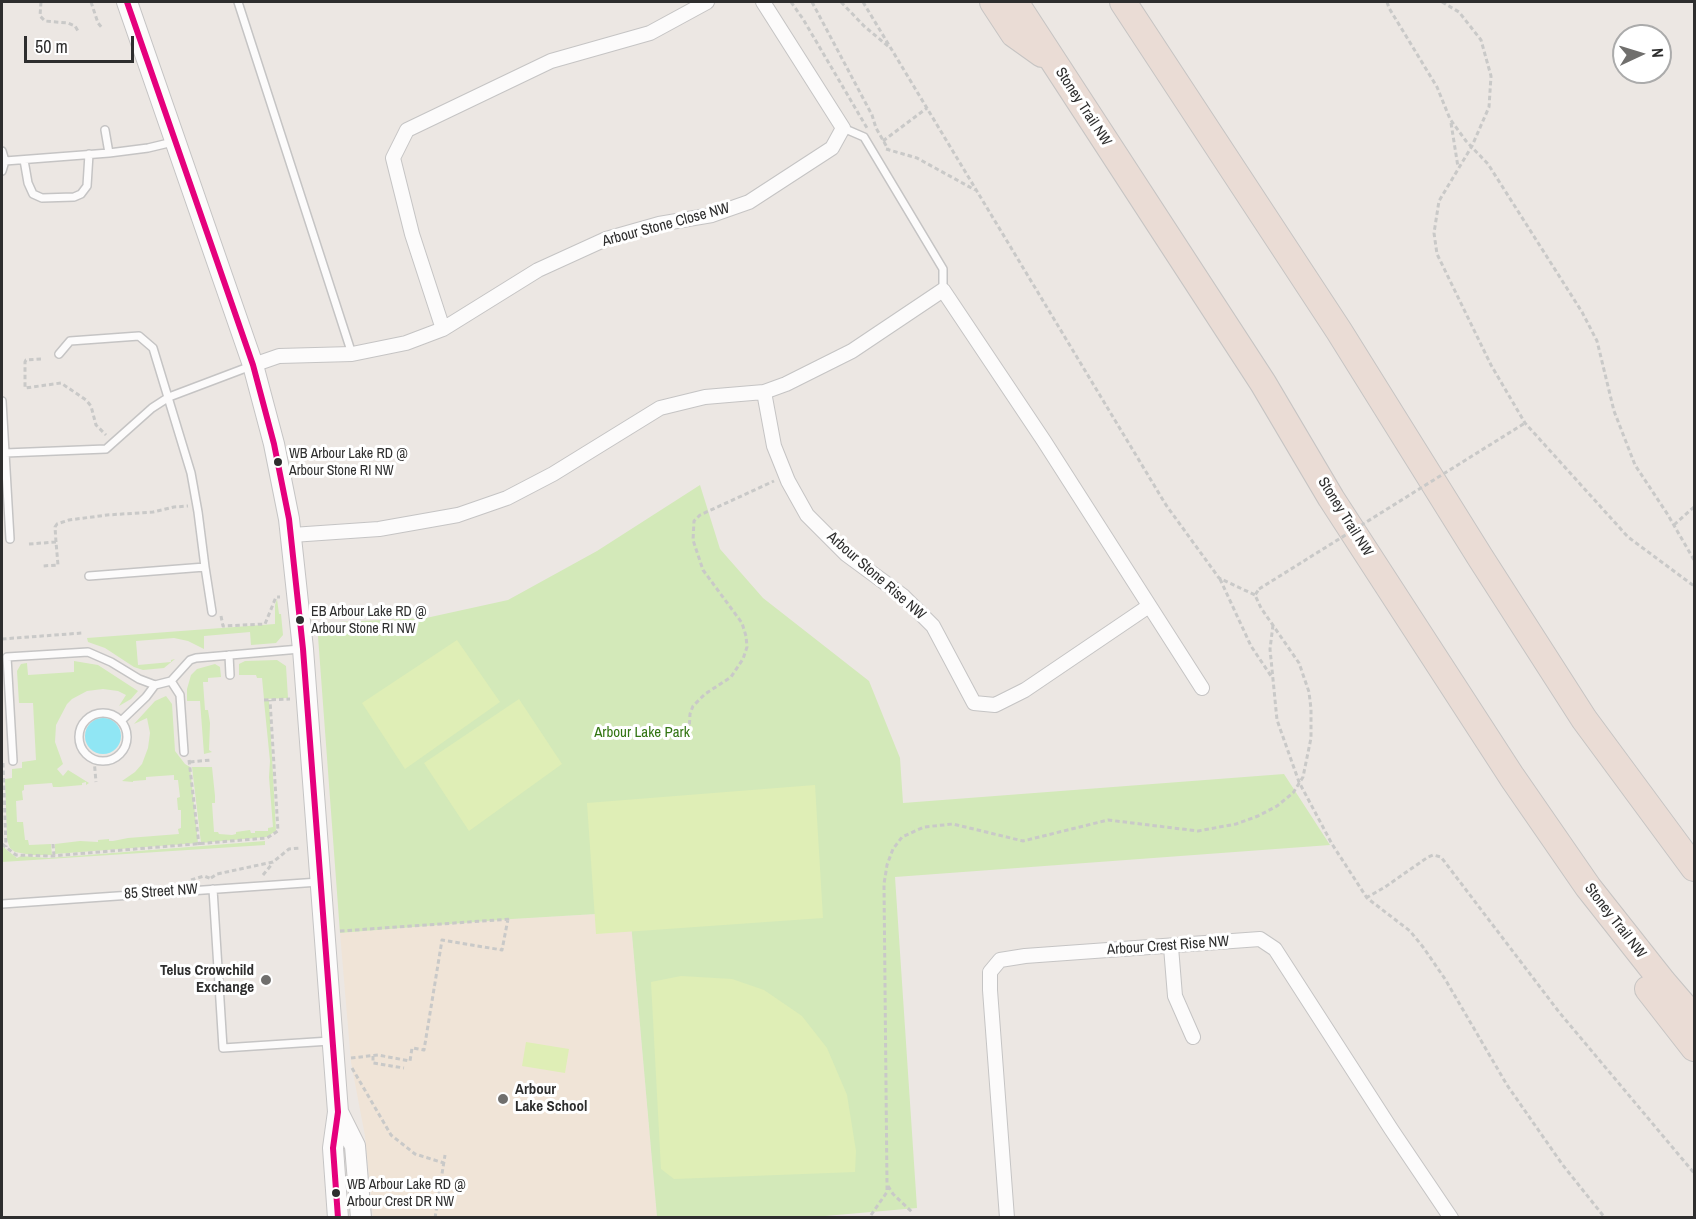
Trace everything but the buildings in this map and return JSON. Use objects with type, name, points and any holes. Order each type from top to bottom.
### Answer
[{"type":"highway","points":[[993,2],[1014,34],[1054,63]]},
{"type":"highway","name":"Stoney Trail NW","points":[[1015,2],[1263,383],[1331,498],[1493,748],[1588,887],[1663,982],[1695,1018]]},
{"type":"highway","points":[[1123,2],[1339,331],[1584,719],[1695,868]]},
{"type":"highway","points":[[1132,2],[1147,39]]},
{"type":"highway","points":[[1588,887],[1604,934],[1695,1048]]},
{"type":"street","points":[[127,2],[252,365],[274,444],[292,535],[303,649],[338,1112],[333,1148],[338,1218]]},
{"type":"street","points":[[443,329],[412,234],[393,158],[407,130],[551,61],[650,33],[707,2]]},
{"type":"street","points":[[763,2],[843,128]]},
{"type":"street","name":"Arbour Stone Close NW","points":[[252,365],[279,356],[352,354],[406,343],[443,329],[538,270],[606,239],[659,224],[712,215],[750,201],[832,148],[843,128]]},
{"type":"street","points":[[292,535],[380,529],[458,515],[507,498],[553,474],[660,408],[705,397],[764,392],[786,384],[852,351],[943,290],[1044,441],[1202,688]]},
{"type":"street","name":"Arbour Stone Rise NW","points":[[764,392],[774,446],[788,482],[807,515],[846,554],[903,596],[933,626],[974,703],[995,705],[1025,690],[1149,606]]},
{"type":"street","name":"Arbour Crest Rise NW","points":[[1007,1218],[990,972],[1000,960],[1025,956],[1260,939],[1275,949],[1451,1218]]},
{"type":"street","points":[[1171,947],[1175,996],[1193,1038]]},
{"type":"street","points":[[338,1112],[355,1146],[361,1218]]},
{"type":"lane","points":[[238,2],[352,354]]},
{"type":"lane","points":[[843,128],[864,137],[875,147],[943,269],[943,290]]},
{"type":"lane","points":[[105,130],[110,153]]},
{"type":"lane","points":[[5,161],[110,153],[175,142]]},
{"type":"lane","points":[[2,150],[5,161],[2,171]]},
{"type":"lane","points":[[24,160],[28,183],[33,194],[42,198],[74,197],[81,194],[87,186],[89,154]]},
{"type":"lane","points":[[59,354],[70,341],[139,336],[153,348],[191,473],[212,612]]},
{"type":"lane","points":[[5,453],[106,449],[152,408],[169,397],[252,365]]},
{"type":"lane","points":[[2,401],[5,453],[3,463],[10,539]]},
{"type":"lane","points":[[90,576],[204,567]]},
{"type":"lane","points":[[13,761],[4,657],[88,652],[155,685],[171,681],[190,660],[206,656],[303,649]]},
{"type":"lane","points":[[229,655],[230,675]]},
{"type":"lane","points":[[171,681],[180,695],[184,753]]},
{"type":"lane","points":[[121,721],[155,685]]},
{"type":"lane","points":[[107,713],[121,721],[127,735],[123,750],[110,760],[94,759],[82,749],[79,742],[81,726],[92,715],[107,713]]},
{"type":"lane","name":"85 Street NW","points":[[2,904],[320,882]]},
{"type":"lane","points":[[213,889],[223,1048],[332,1041]]},
{"type":"path","points":[[41,2],[40,16],[45,21],[68,23],[75,26],[78,31]]},
{"type":"path","points":[[92,2],[98,23],[103,29]]},
{"type":"path","points":[[791,2],[803,19],[875,147]]},
{"type":"path","points":[[812,2],[888,149]]},
{"type":"path","points":[[841,2],[864,26],[892,49]]},
{"type":"path","points":[[863,2],[1166,505],[1219,578],[1251,646],[1272,678]]},
{"type":"path","points":[[1385,2],[1437,87],[1453,129],[1459,169]]},
{"type":"path","points":[[1442,2],[1459,12],[1481,40],[1491,76],[1489,107],[1472,146],[1439,201],[1434,233],[1437,254],[1491,365],[1525,423],[1628,537],[1695,586]]},
{"type":"path","points":[[875,147],[927,108]]},
{"type":"path","points":[[1450,120],[1488,164],[1582,312],[1597,340],[1614,411],[1635,465],[1695,560]]},
{"type":"path","points":[[875,147],[917,158],[976,191]]},
{"type":"path","points":[[41,359],[25,362],[25,388],[61,383],[86,400],[91,406],[96,425],[101,428]]},
{"type":"path","points":[[1255,595],[1259,589],[1525,423]]},
{"type":"path","points":[[689,732],[693,706],[705,693],[731,677],[743,659],[747,647],[742,623],[703,570],[693,540],[694,521],[700,515],[776,481]]},
{"type":"path","points":[[42,566],[57,565],[55,527],[57,524],[69,520],[153,512],[196,505]]},
{"type":"path","points":[[1674,525],[1695,507]]},
{"type":"path","points":[[29,544],[56,542]]},
{"type":"path","points":[[871,1215],[886,1192],[887,1186],[884,884],[887,864],[893,849],[902,837],[924,826],[953,824],[1023,841],[1108,820],[1198,831],[1247,820],[1277,806],[1293,793],[1308,760],[1311,738],[1309,692],[1299,663],[1255,595],[1219,578]]},
{"type":"path","points":[[222,617],[223,627],[265,624],[276,597],[282,597]]},
{"type":"path","points":[[1274,625],[1270,649],[1277,720],[1299,782],[1332,844],[1366,898],[1410,931],[1424,947],[1507,1085],[1562,1164],[1605,1218]]},
{"type":"path","points":[[2,639],[82,633]]},
{"type":"path","points":[[264,700],[290,699]]},
{"type":"path","points":[[2,844],[16,855],[54,856],[265,839],[278,831],[270,700]]},
{"type":"path","points":[[3,757],[6,848]]},
{"type":"path","points":[[94,759],[96,782]]},
{"type":"path","points":[[199,845],[190,762],[211,760]]},
{"type":"path","points":[[53,844],[54,856]]},
{"type":"path","points":[[257,880],[289,849],[301,848]]},
{"type":"path","points":[[1366,898],[1385,888],[1428,857],[1438,855],[1442,857],[1559,1012],[1695,1173]]},
{"type":"path","points":[[211,878],[217,874],[273,862]]},
{"type":"path","points":[[338,931],[510,919],[502,950],[442,940],[424,1050],[412,1048],[410,1061],[373,1056],[349,1059]]},
{"type":"path","points":[[373,1056],[373,1063],[404,1068]]},
{"type":"path","points":[[350,1064],[391,1135],[415,1154],[444,1163]]},
{"type":"path","points":[[435,1218],[445,1155]]},
{"type":"path","points":[[887,1186],[913,1213]]},
{"type":"shaded area","name":"Arbour Lake School","points":[[630,912],[657,1217],[373,1217],[365,1136],[351,1062],[340,933]]},
{"type":"green space","name":"Arbour Lake Park","points":[[700,485],[720,549],[763,598],[869,681],[900,758],[903,803],[1284,774],[1330,845],[895,877],[917,1208],[802,1218],[657,1217],[630,912],[340,933],[317,623],[426,618],[508,600],[597,551]]},
{"type":"green space","points":[[277,599],[283,635],[276,643],[251,645],[250,632],[204,636],[204,649],[188,641],[174,638],[136,641],[138,665],[171,662],[175,659],[164,668],[143,670],[134,667],[105,648],[88,642],[87,638],[275,624]]},
{"type":"green space","points":[[457,640],[500,702],[405,769],[362,703]]},
{"type":"green space","points":[[277,660],[286,666],[288,698],[264,699],[262,678],[257,678],[256,675],[239,675],[239,664],[245,661]]},
{"type":"green space","points":[[74,661],[98,665],[138,691],[131,699],[119,706],[126,695],[118,691],[103,689],[87,691],[67,704],[56,725],[55,742],[63,764],[57,769],[63,776],[68,770],[89,783],[60,787],[53,787],[52,783],[24,785],[23,800],[16,801],[17,822],[23,822],[25,840],[28,840],[29,845],[51,844],[52,855],[15,852],[10,848],[7,840],[5,779],[12,778],[12,769],[22,768],[22,762],[36,760],[33,703],[19,703],[17,671],[21,664],[27,663],[28,675],[74,672]]},
{"type":"green space","points":[[215,664],[220,667],[221,677],[208,678],[208,682],[203,682],[205,710],[208,710],[210,723],[209,750],[212,752],[204,754],[200,701],[187,701],[187,689],[191,675],[197,669]]},
{"type":"green space","points":[[166,696],[172,704],[175,751],[190,767],[198,843],[55,854],[55,844],[179,834],[181,810],[178,810],[177,798],[180,797],[178,780],[174,780],[174,775],[146,777],[146,780],[133,782],[122,781],[142,764],[148,748],[150,733],[147,718],[134,724],[155,701]]},
{"type":"green space","points":[[519,699],[562,764],[469,831],[424,763]]},
{"type":"green space","points":[[264,701],[269,701],[276,831],[266,837],[201,843],[192,767],[212,767],[215,796],[215,803],[212,803],[214,832],[232,835],[236,832],[250,830],[251,833],[268,831],[268,828],[273,827]]},
{"type":"green space","points":[[815,785],[823,918],[596,934],[587,803]]},
{"type":"green space","points":[[265,841],[265,845],[2,862],[2,846],[17,858],[21,856],[48,858]]},
{"type":"green space","points":[[681,976],[732,979],[764,990],[802,1016],[827,1048],[847,1095],[856,1151],[855,1172],[674,1179],[661,1169],[651,982]]},
{"type":"green space","points":[[526,1042],[569,1049],[565,1073],[522,1066]]},
{"type":"water","points":[[103,718],[115,724],[121,736],[115,748],[103,754],[91,748],[85,736],[91,724]]},
{"type":"transit line","points":[[127,2],[253,365],[274,444],[289,519],[303,649],[338,1112],[333,1148],[338,1218]]},
{"type":"place","name":"WB Arbour Lake RD @ Arbour Stone RI NW","points":[[278,462]]},
{"type":"place","name":"EB Arbour Lake RD @ Arbour Stone RI NW","points":[[300,620]]},
{"type":"place","name":"Telus Crowchild Exchange","points":[[266,980]]},
{"type":"place","name":"Arbour Lake School","points":[[503,1099]]},
{"type":"place","name":"WB Arbour Lake RD @ Arbour Crest DR NW","points":[[336,1193]]}]
